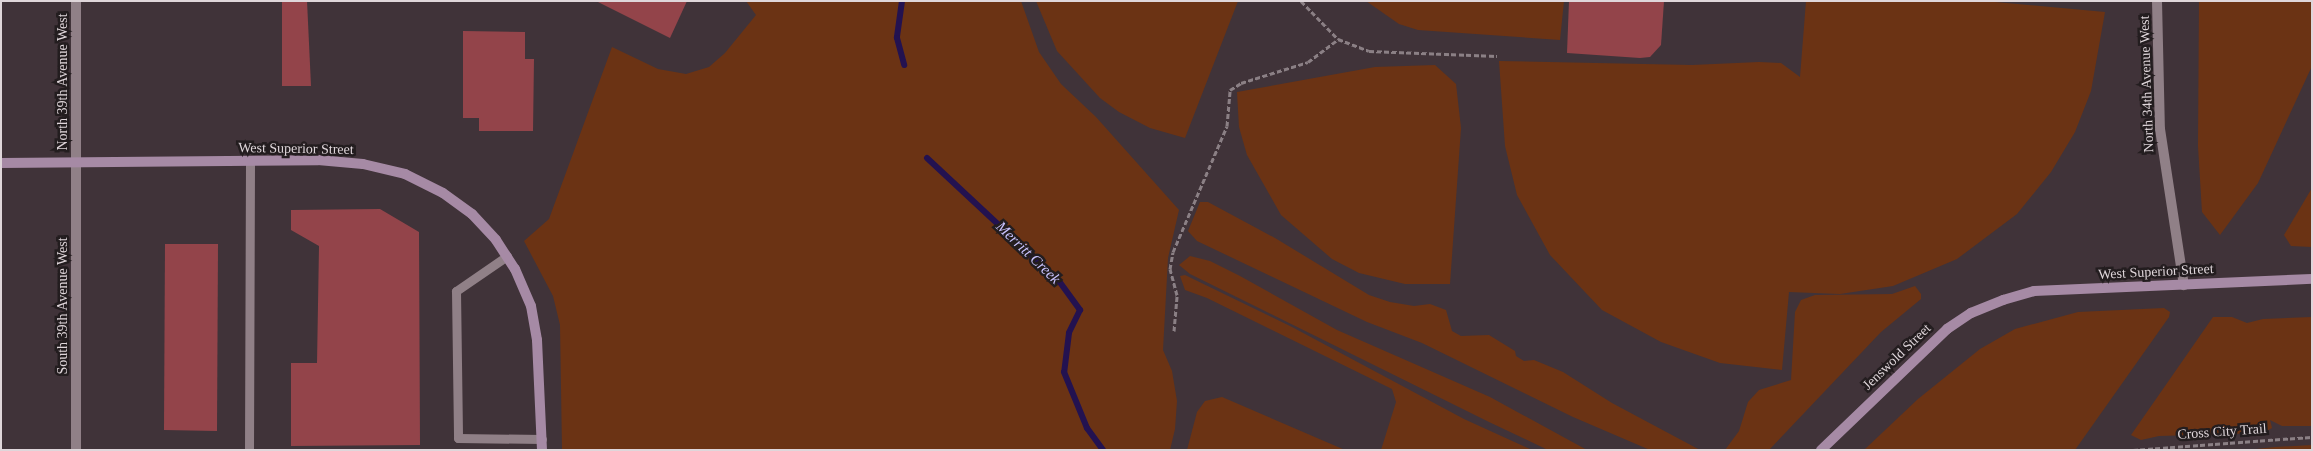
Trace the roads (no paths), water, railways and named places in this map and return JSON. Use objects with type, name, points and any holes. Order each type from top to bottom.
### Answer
[{"type":"street","name":"North 39th Avenue West","points":[[76,1],[77,163]]},
{"type":"street","name":"North 34th Avenue West","points":[[2158,1],[2160,129],[2184,285]]},
{"type":"street","name":"West Superior Street","points":[[1,163],[250,161],[363,164],[406,174],[443,193],[472,214],[496,240],[507,256],[531,306],[536,332],[542,444]]},
{"type":"street","name":"South 39th Avenue West","points":[[76,450],[77,163]]},
{"type":"street","name":"West Superior Street","points":[[2003,300],[2034,292],[2312,279]]},
{"type":"street","name":"Jenswold Street","points":[[1821,450],[1947,329],[1971,313],[2003,300]]},
{"type":"lane","points":[[249,450],[250,161]]},
{"type":"lane","points":[[507,256],[456,291],[458,438],[542,444]]},
{"type":"waterway","name":"Merritt Creek","points":[[902,1],[897,38],[904,65]]},
{"type":"waterway","name":"Merritt Creek","points":[[927,158],[1059,281],[1080,310],[1069,333],[1064,372],[1087,428],[1103,450]]}]
